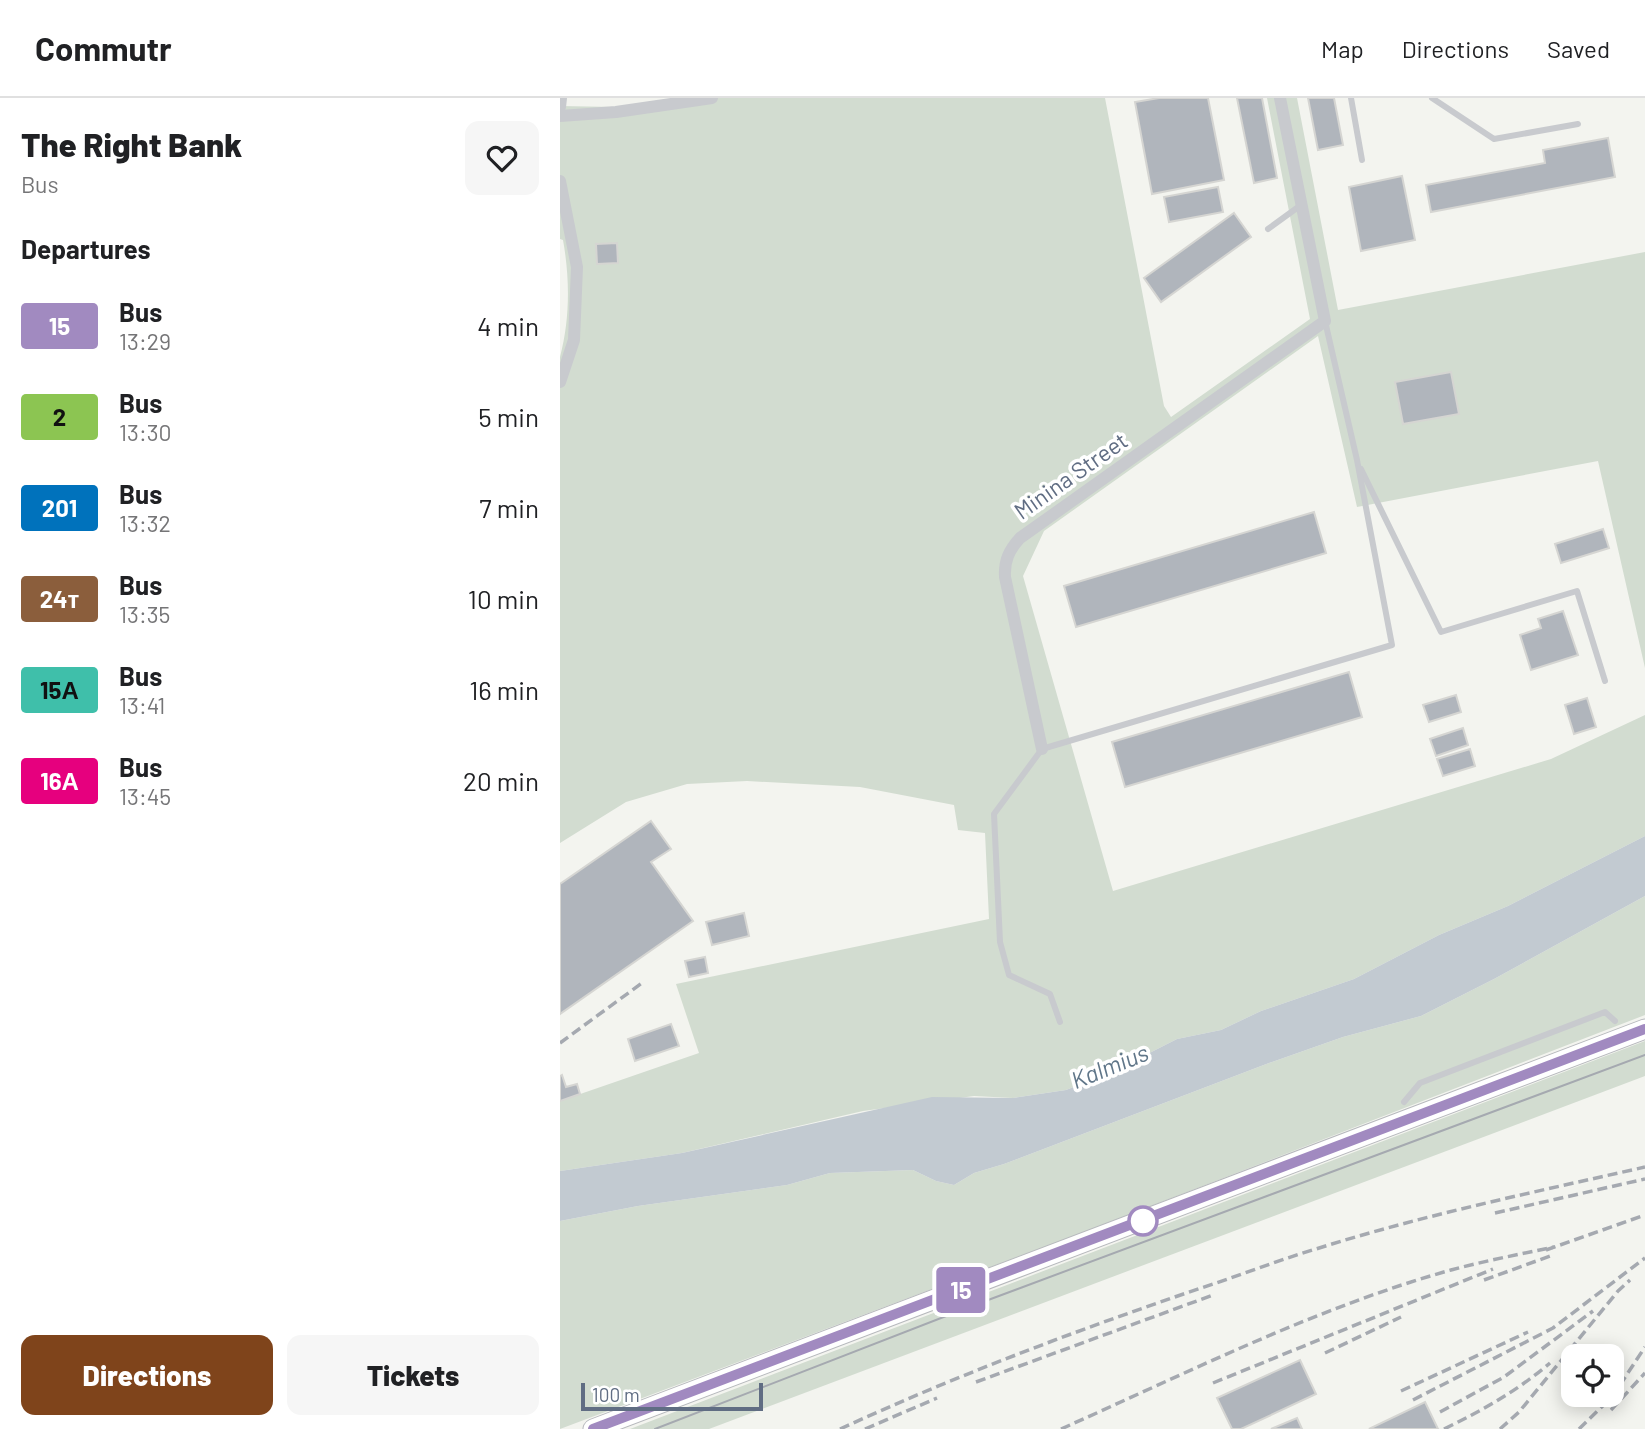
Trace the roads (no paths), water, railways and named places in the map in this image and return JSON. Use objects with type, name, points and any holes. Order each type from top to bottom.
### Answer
[{"type":"highway","points":[[593,1429],[1645,1029]]},
{"type":"street","points":[[560,107],[561,98]]},
{"type":"street","points":[[560,116],[616,112],[712,98]]},
{"type":"street","points":[[1280,98],[1325,321]]},
{"type":"street","points":[[560,181],[577,267],[574,340],[560,382]]},
{"type":"street","name":"Minina Street","points":[[1042,749],[1005,577],[1005,563],[1011,550],[1020,538],[1325,321]]},
{"type":"lane","points":[[1352,98],[1362,160]]},
{"type":"lane","points":[[1432,98],[1494,139],[1578,124]]},
{"type":"lane","points":[[1268,229],[1303,203]]},
{"type":"lane","points":[[560,233],[567,217]]},
{"type":"lane","points":[[1060,1022],[1050,993],[1009,975],[1000,942],[994,814],[1042,749],[1392,645],[1357,460],[1325,321]]},
{"type":"lane","points":[[1357,460],[1441,632],[1577,591],[1605,681]]},
{"type":"lane","points":[[1404,1102],[1420,1083],[1432,1078],[1605,1012],[1615,1021]]},
{"type":"tram line","points":[[655,1429],[972,1306],[1645,1055]]},
{"type":"railway","points":[[560,1043],[642,983]]},
{"type":"railway","points":[[840,1429],[1026,1351],[1291,1257],[1438,1215],[1645,1167]]},
{"type":"railway","points":[[1495,1213],[1645,1179]]},
{"type":"railway","points":[[1546,1250],[1645,1215]]},
{"type":"railway","points":[[1061,1429],[1253,1342],[1352,1303],[1451,1270],[1554,1247]]},
{"type":"railway","points":[[1484,1280],[1553,1255]]},
{"type":"railway","points":[[1413,1400],[1553,1328],[1645,1258]]},
{"type":"railway","points":[[1213,1383],[1493,1269]]},
{"type":"railway","points":[[1500,1429],[1519,1412],[1618,1291],[1630,1280]]},
{"type":"railway","points":[[976,1382],[1213,1295]]},
{"type":"railway","points":[[1440,1412],[1504,1377],[1593,1311]]},
{"type":"railway","points":[[1325,1353],[1401,1317]]},
{"type":"railway","points":[[1401,1391],[1528,1332]]},
{"type":"railway","points":[[1579,1429],[1612,1397],[1645,1347]]},
{"type":"railway","points":[[1444,1429],[1499,1399],[1550,1363]]},
{"type":"railway","points":[[1611,1410],[1645,1373]]},
{"type":"railway","points":[[865,1429],[937,1398]]},
{"type":"water label","name":"Kalmius","points":[[1110,1067]]}]
